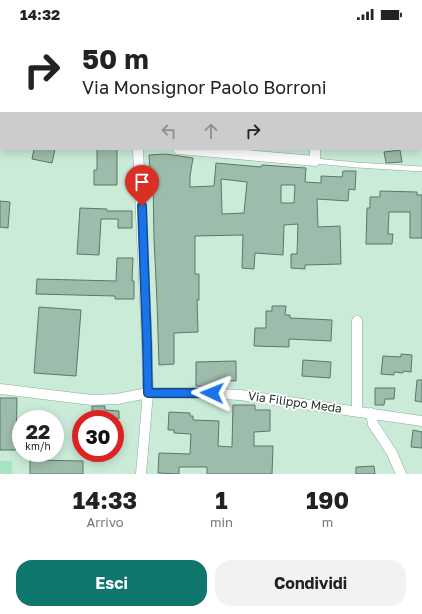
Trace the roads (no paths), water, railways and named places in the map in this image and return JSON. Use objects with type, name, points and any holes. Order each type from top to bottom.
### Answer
[{"type":"street","points":[[138,150],[147,331],[148,393],[141,474]]},
{"type":"street","points":[[189,150],[314,161],[315,150]]},
{"type":"street","points":[[357,321],[357,411]]},
{"type":"street","name":"Via Filippo Meda","points":[[0,389],[92,400],[117,399],[148,393],[240,395],[422,421]]},
{"type":"street","points":[[371,413],[373,424],[392,453],[401,474]]},
{"type":"lane","points":[[314,161],[422,169]]}]
